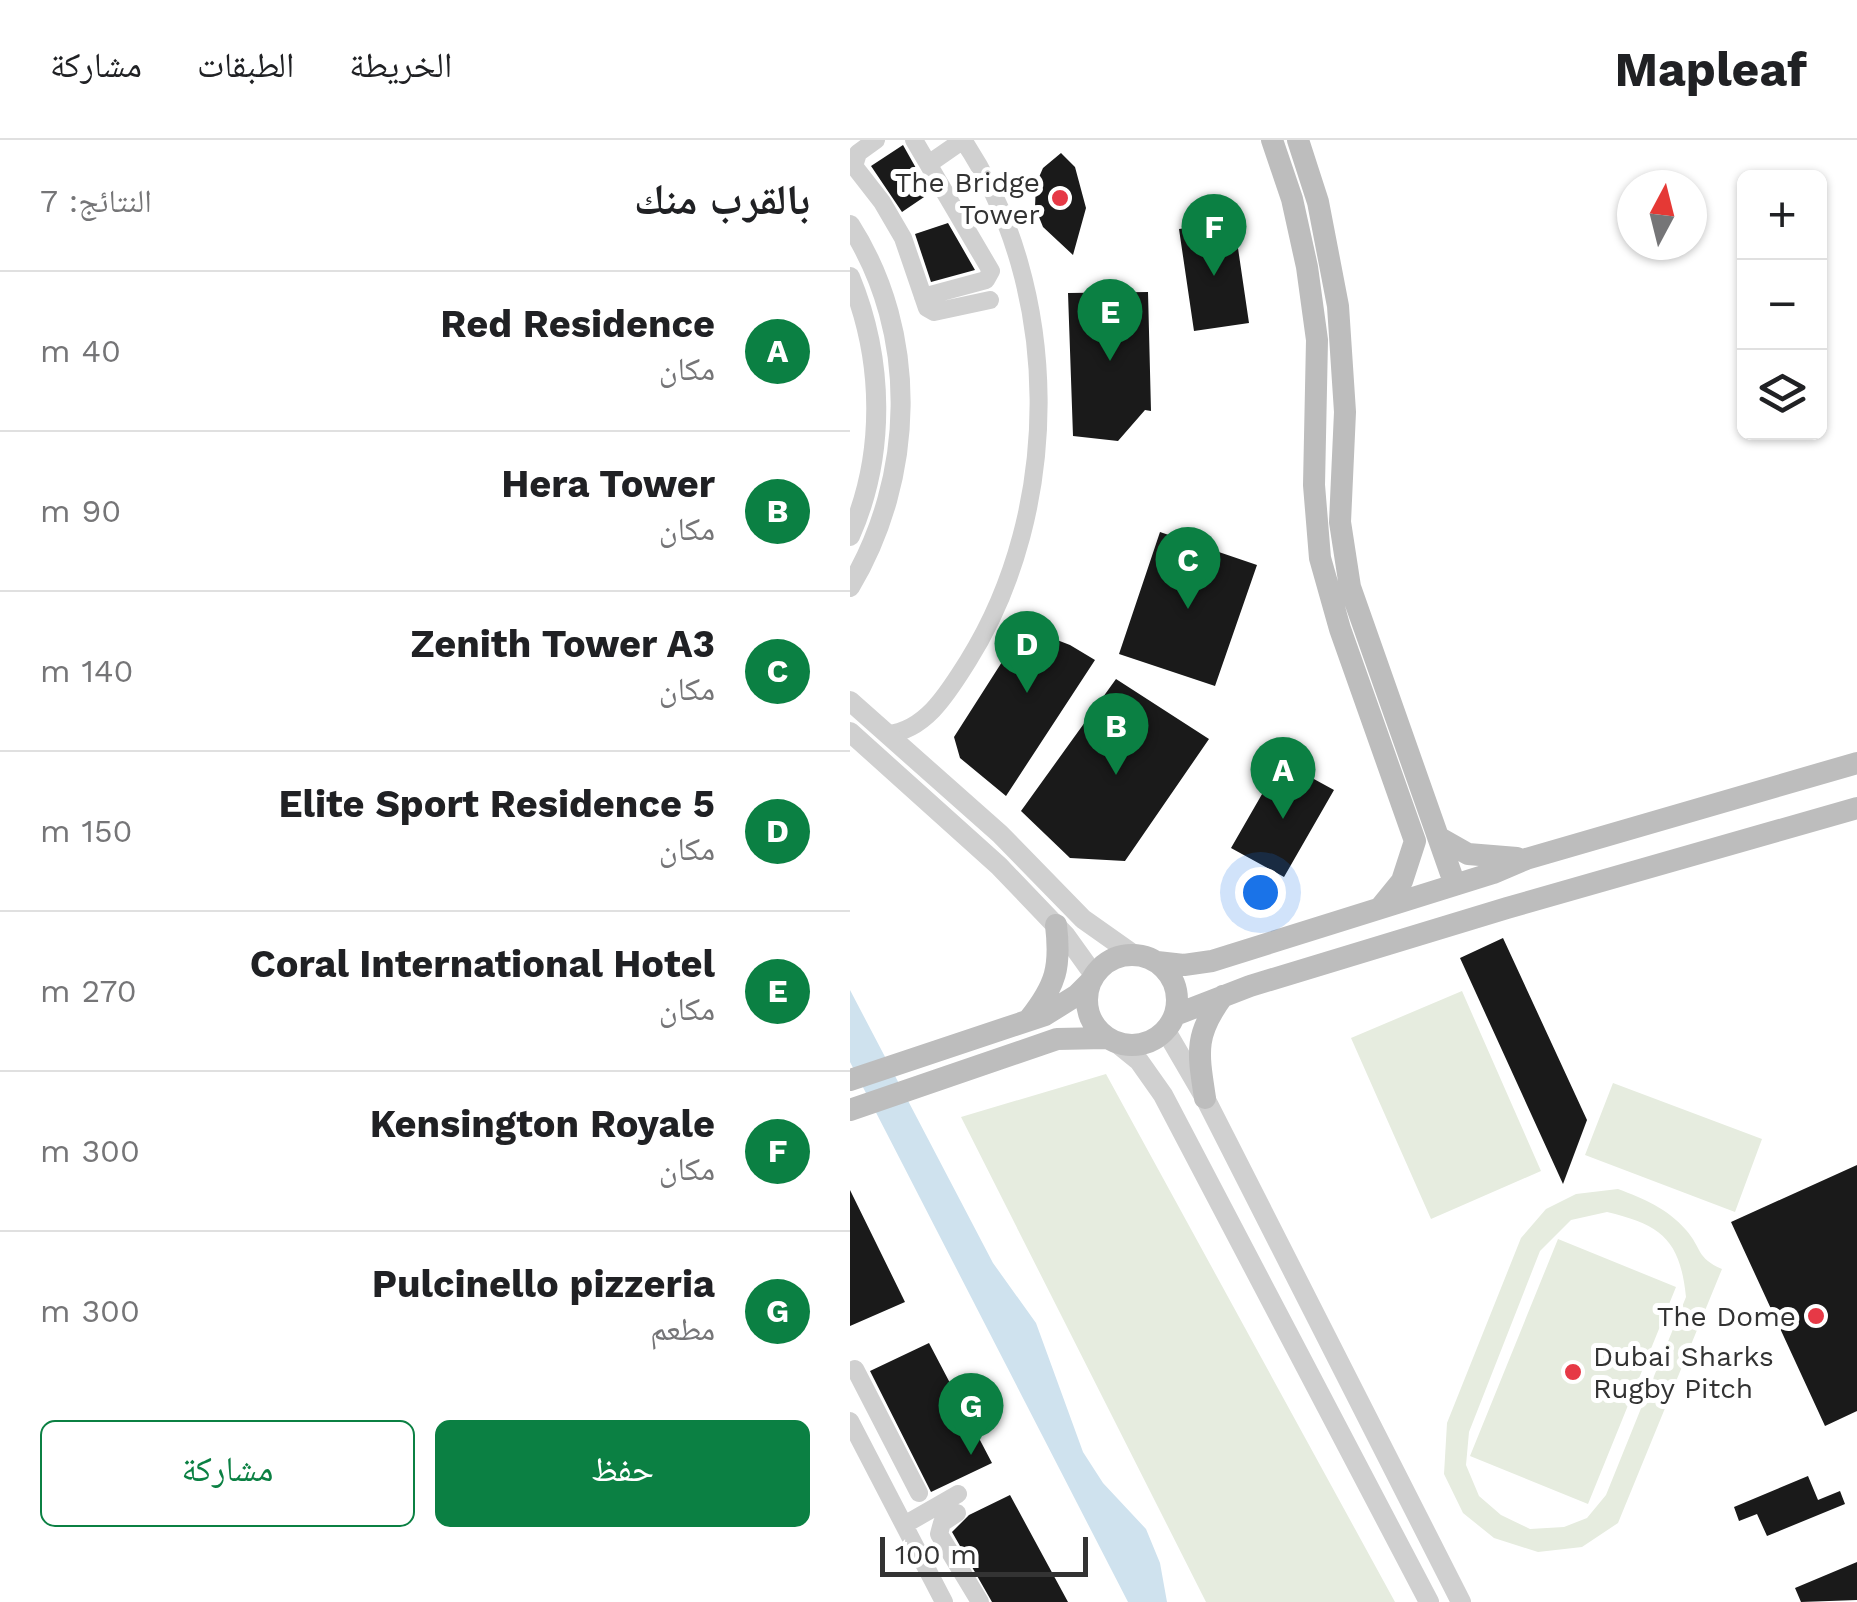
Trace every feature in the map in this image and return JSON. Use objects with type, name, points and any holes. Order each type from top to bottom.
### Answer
[{"type":"main road","points":[[1272,140],[1292,200],[1317,340],[1314,473],[1320,558],[1340,629],[1415,841],[1402,881],[1380,908]]},
{"type":"main road","points":[[1298,140],[1318,202],[1338,306],[1345,412],[1340,522],[1350,587],[1455,885]]},
{"type":"main road","points":[[850,1080],[1058,1008],[1112,960],[1134,955],[1184,965],[1212,961],[1526,859],[1857,763]]},
{"type":"main road","points":[[850,1110],[1057,1039],[1139,1046],[1158,1038],[1171,1023],[1224,996],[1493,912],[1857,808]]},
{"type":"main road","points":[[1438,837],[1479,857],[1526,859]]},
{"type":"main road","points":[[1028,1021],[1049,994],[1056,973],[1056,925]]},
{"type":"main road","points":[[1157,962],[1177,991],[1171,1023]]},
{"type":"main road","points":[[1092,979],[1087,994],[1090,1018],[1112,1041]]},
{"type":"main road","points":[[1205,1098],[1198,1048],[1200,1035],[1224,996]]},
{"type":"street","points":[[914,140],[936,152],[991,271],[986,280],[924,296]]},
{"type":"street","points":[[918,760],[920,733],[927,716],[955,681],[996,608],[1021,542],[1038,444],[1038,379],[1025,287],[1002,210],[984,171],[963,140],[936,152]]},
{"type":"street","points":[[869,141],[858,153],[854,166],[903,238],[927,308],[934,312],[990,300]]},
{"type":"street","points":[[850,224],[871,265],[891,324],[900,374],[901,412],[894,482],[885,515],[850,586]]},
{"type":"street","points":[[850,277],[872,350],[876,421],[866,491],[850,536]]},
{"type":"street","points":[[850,701],[1000,834],[1083,919],[1134,955]]},
{"type":"street","points":[[886,734],[905,731],[927,716]]},
{"type":"street","points":[[850,732],[946,816],[1056,925],[1092,979]]},
{"type":"street","points":[[1171,1023],[1205,1098],[1461,1602]]},
{"type":"street","points":[[1112,1041],[1139,1062],[1156,1083],[1429,1602]]},
{"type":"street","points":[[855,1369],[919,1493]]},
{"type":"street","points":[[850,1421],[944,1602]]},
{"type":"street","points":[[1338,1425],[1353,1422],[1362,1426],[1388,1463]]},
{"type":"street","points":[[879,1478],[904,1464]]},
{"type":"street","points":[[904,1525],[958,1504],[938,1534],[980,1602]]},
{"type":"street","points":[[933,1580],[958,1568]]},
{"type":"shaded area","points":[[1462,991],[1541,1171],[1431,1219],[1351,1038]]},
{"type":"shaded area","points":[[1106,1074],[1395,1602],[1206,1602],[961,1117]]},
{"type":"shaded area","points":[[1613,1083],[1762,1139],[1735,1212],[1585,1155]]},
{"type":"shaded area","points":[[1618,1189],[1655,1205],[1679,1222],[1703,1257],[1722,1269],[1618,1523],[1582,1547],[1538,1552],[1494,1538],[1463,1513],[1444,1474],[1447,1423],[1521,1238],[1546,1209],[1576,1194]],"holes":[[[1607,1212],[1655,1230],[1673,1248],[1686,1297],[1606,1495],[1587,1518],[1564,1527],[1530,1529],[1501,1515],[1479,1496],[1466,1465],[1469,1432],[1540,1251],[1571,1220]]]},
{"type":"shaded area","name":"Dubai Sharks Rugby Pitch","points":[[1558,1239],[1676,1287],[1588,1504],[1470,1456]]},
{"type":"water","points":[[850,990],[993,1263],[1036,1323],[1083,1452],[1103,1483],[1146,1529],[1160,1563],[1167,1602],[1128,1602],[850,1062]]},
{"type":"building","points":[[903,145],[930,193],[902,212],[871,166]]},
{"type":"building","name":"The Bridge Tower","points":[[1061,153],[1075,167],[1086,208],[1073,255],[1043,227],[1035,207],[1036,184],[1043,168]]},
{"type":"building","points":[[1234,221],[1249,323],[1194,331],[1179,229]]},
{"type":"building","points":[[948,223],[975,270],[931,282],[915,234]]},
{"type":"building","points":[[1148,292],[1151,411],[1145,410],[1118,441],[1073,436],[1068,293]]},
{"type":"building","points":[[1160,532],[1257,565],[1215,686],[1119,654]]},
{"type":"building","points":[[1031,630],[1095,660],[1006,796],[960,758],[954,737],[1016,640]]},
{"type":"building","points":[[1116,679],[1209,739],[1125,861],[1070,858],[1021,811]]},
{"type":"building","points":[[1281,761],[1334,790],[1284,877],[1231,848]]},
{"type":"building","points":[[1503,938],[1587,1120],[1563,1184],[1460,958]]},
{"type":"building","name":"The Dome","points":[[1857,1165],[1857,1411],[1825,1426],[1731,1222]]},
{"type":"building","points":[[850,1190],[905,1302],[850,1326]]},
{"type":"building","points":[[929,1343],[992,1463],[931,1492],[870,1371]]},
{"type":"building","points":[[1808,1476],[1818,1500],[1840,1491],[1845,1504],[1767,1536],[1757,1514],[1739,1521],[1734,1507]]},
{"type":"building","points":[[1010,1495],[1068,1602],[992,1602],[952,1532],[969,1515]]},
{"type":"building","points":[[1857,1562],[1857,1600],[1801,1602],[1795,1588]]},
{"type":"place","name":"The Bridge Tower","points":[[1060,198]]},
{"type":"place","name":"Kensington Royale","points":[[1214,276]]},
{"type":"place","name":"Coral International Hotel","points":[[1110,361]]},
{"type":"place","name":"Zenith Tower A3","points":[[1188,609]]},
{"type":"place","name":"Elite Sport Residence 5","points":[[1027,693]]},
{"type":"place","name":"Hera Tower","points":[[1116,775]]},
{"type":"place","name":"Red Residence","points":[[1283,819]]},
{"type":"place","name":"The Dome","points":[[1816,1316]]},
{"type":"place","name":"Dubai Sharks Rugby Pitch","points":[[1573,1372]]},
{"type":"place","name":"Pulcinello pizzeria","points":[[971,1455]]}]
